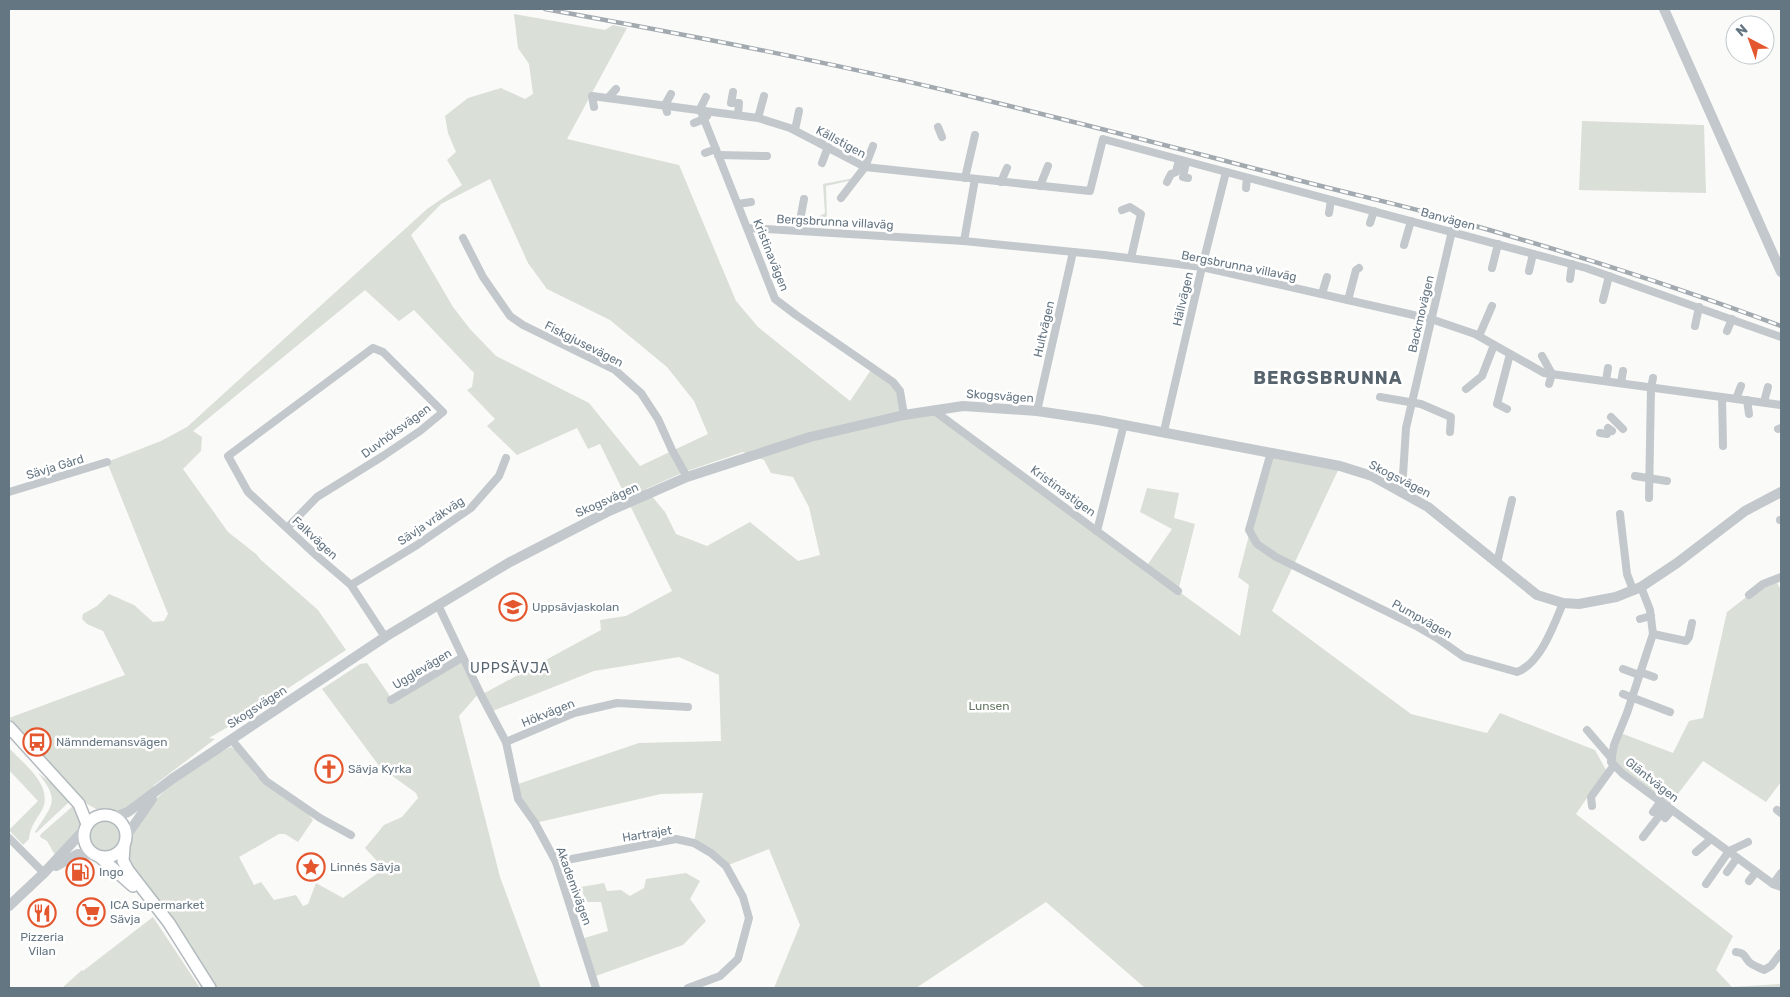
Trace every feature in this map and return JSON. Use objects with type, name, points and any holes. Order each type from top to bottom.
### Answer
[{"type":"main road","points":[[9,727],[79,804],[115,817],[124,825],[127,835],[123,856],[125,865],[162,915]]},
{"type":"main road","points":[[79,804],[86,827],[85,843],[88,850],[112,866],[162,915],[210,988]]},
{"type":"main road","points":[[86,827],[92,819],[103,814]]},
{"type":"main road","points":[[98,856],[109,857],[124,847]]},
{"type":"street","points":[[1664,9],[1781,272]]},
{"type":"street","points":[[614,100],[616,89]]},
{"type":"street","points":[[733,92],[731,103],[739,103],[743,118]]},
{"type":"street","points":[[666,109],[672,94]]},
{"type":"street","name":"Källstigen","points":[[594,107],[592,96],[666,109],[700,109],[743,118],[758,118],[795,130],[865,167],[919,176],[1027,184],[1068,191],[1090,191],[1094,175],[1096,151],[1103,139]]},
{"type":"street","points":[[758,118],[764,96]]},
{"type":"street","points":[[700,109],[706,97]]},
{"type":"street","name":"Kristinavägen","points":[[700,109],[775,299],[796,316],[893,382],[900,391],[904,415]]},
{"type":"street","points":[[694,123],[704,119],[712,111]]},
{"type":"street","points":[[795,130],[799,111]]},
{"type":"street","points":[[769,130],[775,123]]},
{"type":"street","points":[[938,127],[942,137]]},
{"type":"street","points":[[822,163],[826,132]]},
{"type":"street","points":[[965,178],[975,135]]},
{"type":"street","name":"Banvägen","points":[[1103,139],[1572,264],[1609,276],[1662,298],[1699,307],[1751,328],[1781,337]]},
{"type":"street","points":[[841,198],[865,167],[873,146]]},
{"type":"street","points":[[705,153],[717,152],[767,156]]},
{"type":"street","points":[[1183,161],[1183,177],[1188,178]]},
{"type":"street","points":[[1167,182],[1171,174],[1176,172],[1183,161]]},
{"type":"street","points":[[1040,186],[1048,166]]},
{"type":"street","points":[[1001,182],[1007,168]]},
{"type":"street","name":"Hällvägen","points":[[1164,431],[1226,172]]},
{"type":"street","points":[[1012,183],[1016,174]]},
{"type":"street","points":[[1094,175],[1104,175]]},
{"type":"street","points":[[1246,188],[1247,178]]},
{"type":"street","points":[[964,241],[975,179]]},
{"type":"street","points":[[1026,193],[1027,184]]},
{"type":"street","points":[[1287,198],[1288,189]]},
{"type":"street","points":[[798,231],[804,199]]},
{"type":"street","points":[[1328,213],[1331,200]]},
{"type":"street","points":[[738,204],[751,202]]},
{"type":"street","points":[[1122,210],[1130,207],[1141,214],[1131,258]]},
{"type":"street","points":[[1370,223],[1374,211]]},
{"type":"street","points":[[1404,246],[1411,221]]},
{"type":"street","name":"Bergsbrunna villaväg","points":[[748,228],[964,241],[1202,267],[1357,302],[1399,315],[1431,319],[1479,336],[1510,354],[1524,357],[1544,373],[1620,383],[1645,390],[1705,391],[1722,397],[1781,405]]},
{"type":"street","name":"Backmovägen","points":[[1402,491],[1406,428],[1431,319],[1450,256],[1452,231]]},
{"type":"street","name":"Fiskgjusevägen","points":[[463,238],[483,277],[510,316],[523,325],[615,370],[641,393],[658,419],[687,477]]},
{"type":"street","points":[[1492,268],[1498,244]]},
{"type":"street","name":"Hultvägen","points":[[1037,411],[1073,252]]},
{"type":"street","points":[[1529,271],[1533,254]]},
{"type":"street","points":[[1570,279],[1572,264]]},
{"type":"street","points":[[1348,300],[1356,270],[1359,268]]},
{"type":"street","points":[[1603,300],[1609,276]]},
{"type":"street","points":[[1322,294],[1327,277]]},
{"type":"street","points":[[1357,302],[1360,293]]},
{"type":"street","points":[[1479,336],[1492,306]]},
{"type":"street","points":[[1695,326],[1699,307]]},
{"type":"street","points":[[1727,331],[1732,319]]},
{"type":"street","points":[[1441,332],[1445,324]]},
{"type":"street","points":[[1466,389],[1482,376],[1494,345]]},
{"type":"street","name":"Duvhöksvägen","points":[[228,456],[373,348],[384,352],[443,412],[398,446],[316,497],[288,528]]},
{"type":"street","points":[[1507,409],[1497,404],[1510,354]]},
{"type":"street","points":[[1542,356],[1552,374],[1549,384]]},
{"type":"street","points":[[1606,381],[1608,368]]},
{"type":"street","points":[[1620,383],[1623,371]]},
{"type":"street","points":[[1649,498],[1650,479],[1645,390],[1653,378]]},
{"type":"street","points":[[1736,399],[1740,386]]},
{"type":"street","points":[[1764,402],[1768,387]]},
{"type":"street","points":[[1660,399],[1661,389]]},
{"type":"street","points":[[1380,397],[1421,404],[1452,417],[1450,432]]},
{"type":"street","points":[[1722,397],[1722,446]]},
{"type":"street","points":[[1747,400],[1749,414]]},
{"type":"street","name":"Skogsvägen","points":[[115,817],[128,812],[172,779],[386,637],[510,562],[576,528],[687,477],[810,437],[904,415],[963,406],[1037,411],[1164,431],[1340,466],[1372,476],[1402,491],[1440,516],[1537,595],[1563,603],[1578,604],[1616,597],[1637,588],[1676,563],[1745,511],[1781,492]]},
{"type":"street","name":"Kristinastigen","points":[[933,410],[1178,592]]},
{"type":"street","points":[[1611,417],[1623,428]]},
{"type":"street","points":[[1097,531],[1124,424]]},
{"type":"street","name":"Pumpvägen","points":[[1271,452],[1249,530],[1258,544],[1276,557],[1418,627],[1464,657],[1517,672],[1523,670],[1545,646],[1563,603]]},
{"type":"street","name":"Falkvägen","points":[[228,456],[248,492],[351,585],[386,637]]},
{"type":"street","name":"Sävja vråkväg","points":[[351,585],[417,545],[471,508],[499,476],[506,458]]},
{"type":"street","name":"Sävja Gård","points":[[9,492],[107,462]]},
{"type":"street","points":[[1635,476],[1667,481]]},
{"type":"street","points":[[1497,563],[1512,500]]},
{"type":"street","name":"Gläntvägen","points":[[1620,514],[1627,574],[1637,588],[1651,616],[1653,634],[1632,697],[1632,709],[1614,745],[1613,762],[1623,773],[1709,834],[1756,872],[1777,886]]},
{"type":"street","points":[[1749,595],[1764,584],[1781,577]]},
{"type":"street","name":"Akademivägen","points":[[438,605],[506,742],[518,799],[535,823],[556,862],[596,988]]},
{"type":"street","points":[[1640,619],[1651,616]]},
{"type":"street","points":[[1653,634],[1672,637],[1682,642],[1691,640],[1692,623],[1694,626]]},
{"type":"street","name":"Ugglevägen","points":[[392,700],[463,657]]},
{"type":"street","points":[[1623,670],[1654,677]]},
{"type":"street","points":[[1623,694],[1670,712]]},
{"type":"street","name":"Hökvägen","points":[[506,742],[574,713],[617,703],[688,707]]},
{"type":"street","points":[[1588,730],[1613,762],[1591,797],[1592,806]]},
{"type":"street","points":[[231,739],[266,781],[320,818],[351,834]]},
{"type":"street","points":[[1617,780],[1623,773]]},
{"type":"street","name":"Skogsvägen","points":[[127,835],[148,802],[172,779]]},
{"type":"street","points":[[1653,812],[1667,806]]},
{"type":"street","points":[[1665,818],[1667,806]]},
{"type":"street","points":[[1643,837],[1667,806]]},
{"type":"street","points":[[9,906],[44,873],[86,827]]},
{"type":"street","points":[[1696,852],[1709,834]]},
{"type":"street","points":[[9,838],[44,873]]},
{"type":"street","name":"Hartrajet","points":[[556,862],[676,840],[694,843],[711,853],[726,866],[743,897],[749,918],[738,959],[720,976],[688,988]]},
{"type":"street","points":[[1706,884],[1729,851],[1748,842]]},
{"type":"street","points":[[44,873],[73,856],[83,854],[98,856]]},
{"type":"street","points":[[1727,872],[1738,858]]},
{"type":"street","points":[[1750,881],[1756,872]]},
{"type":"street","points":[[1777,886],[1781,873]]},
{"type":"street","points":[[1736,952],[1745,955],[1751,963],[1764,970],[1771,966],[1781,954]]},
{"type":"green space","name":"Lunsen","points":[[514,14],[605,30],[613,25],[627,28],[567,139],[679,165],[736,301],[758,327],[850,401],[873,367],[893,382],[904,414],[933,410],[1146,567],[1172,529],[1140,512],[1147,488],[1179,493],[1174,518],[1195,524],[1178,591],[1240,636],[1249,585],[1238,577],[1271,452],[1340,466],[1272,611],[1411,714],[1487,733],[1500,713],[1595,750],[1606,770],[1576,814],[1733,936],[1716,970],[1732,987],[1781,984],[1781,988],[1145,988],[1046,902],[916,988],[774,988],[800,925],[769,849],[726,866],[694,843],[703,793],[661,794],[535,823],[518,799],[515,785],[639,743],[721,741],[719,675],[679,657],[594,671],[490,712],[481,695],[601,630],[600,620],[626,616],[672,591],[600,444],[588,449],[577,428],[517,455],[487,426],[495,419],[467,390],[472,387],[474,373],[414,310],[399,321],[365,290],[193,431],[202,437],[201,451],[183,469],[228,532],[256,554],[318,610],[346,650],[240,720],[209,738],[215,739],[122,812],[98,810],[87,804],[9,718],[125,675],[103,631],[87,624],[82,619],[83,614],[97,606],[109,594],[134,605],[153,622],[164,621],[168,614],[107,462],[161,441],[187,427],[427,209],[462,185],[447,160],[456,152],[448,133],[445,116],[468,98],[501,88],[525,99],[533,94],[529,64],[518,48]],"holes":[[[490,179],[528,263],[547,289],[610,320],[667,367],[694,401],[708,434],[640,466],[589,403],[496,356],[470,329],[453,307],[411,235],[441,204]],[[743,452],[764,460],[771,473],[793,477],[809,507],[820,555],[798,561],[750,522],[707,546],[676,534],[665,512],[646,489],[684,472]]]},
{"type":"green space","points":[[1582,121],[1704,125],[1706,193],[1579,190]]},
{"type":"green space","points":[[854,178],[853,180],[826,186],[827,223],[836,228],[803,226],[825,213],[823,184]]},
{"type":"green space","points":[[1775,579],[1781,590],[1781,782],[1766,802],[1703,761],[1668,807],[1611,762],[1618,732],[1673,753],[1689,721],[1703,718],[1727,612],[1763,584]]},
{"type":"green space","points":[[463,657],[480,692],[459,716],[500,877],[541,988],[213,988],[131,870],[125,852],[137,824],[147,807],[171,785],[231,747],[237,750],[257,777],[266,781],[303,808],[313,820],[298,842],[285,834],[279,834],[239,857],[254,885],[261,882],[274,900],[296,895],[303,906],[308,904],[316,883],[343,898],[378,873],[378,862],[365,848],[384,825],[402,817],[418,798],[416,793],[380,767],[322,689],[360,664],[367,663],[392,699]]},
{"type":"green space","points":[[9,748],[36,776],[44,792],[45,801],[42,810],[32,827],[29,839],[23,845],[9,830],[38,801],[9,770]]},
{"type":"green space","points":[[38,773],[51,783],[69,802],[36,833],[49,809],[52,797],[50,790]]},
{"type":"green space","points":[[73,806],[79,814],[81,821],[78,833],[55,855],[47,841],[40,837],[41,834]]},
{"type":"green space","points":[[105,819],[112,820],[117,824],[121,829],[121,843],[117,848],[112,852],[105,853],[98,852],[93,848],[89,843],[88,836],[89,829],[93,824],[98,820]]},
{"type":"green space","points":[[686,873],[700,881],[690,899],[706,921],[683,945],[593,977],[581,939],[608,931],[601,902],[586,902],[581,887],[604,883],[607,891],[621,890],[630,896],[644,888],[646,879]]},
{"type":"green space","points":[[153,917],[200,988],[62,988],[82,970]]},
{"type":"railway","points":[[545,9],[711,40],[876,74],[1138,138],[1499,233],[1661,283],[1781,326]]},
{"type":"place","name":"Uppsävjaskolan","points":[[513,607]]},
{"type":"place","name":"Nämndemansvägen","points":[[37,742]]},
{"type":"place","name":"Sävja Kyrka","points":[[329,769]]},
{"type":"place","name":"Linnés Sävja","points":[[311,867]]},
{"type":"place","name":"Ingo","points":[[80,872]]},
{"type":"place","name":"ICA Supermarket Sävja","points":[[91,912]]},
{"type":"place","name":"Pizzeria Vilan","points":[[42,913]]},
{"type":"district","name":"BERGSBRUNNA","points":[[1328,378]]},
{"type":"district","name":"UPPSÄVJA","points":[[510,668]]}]
